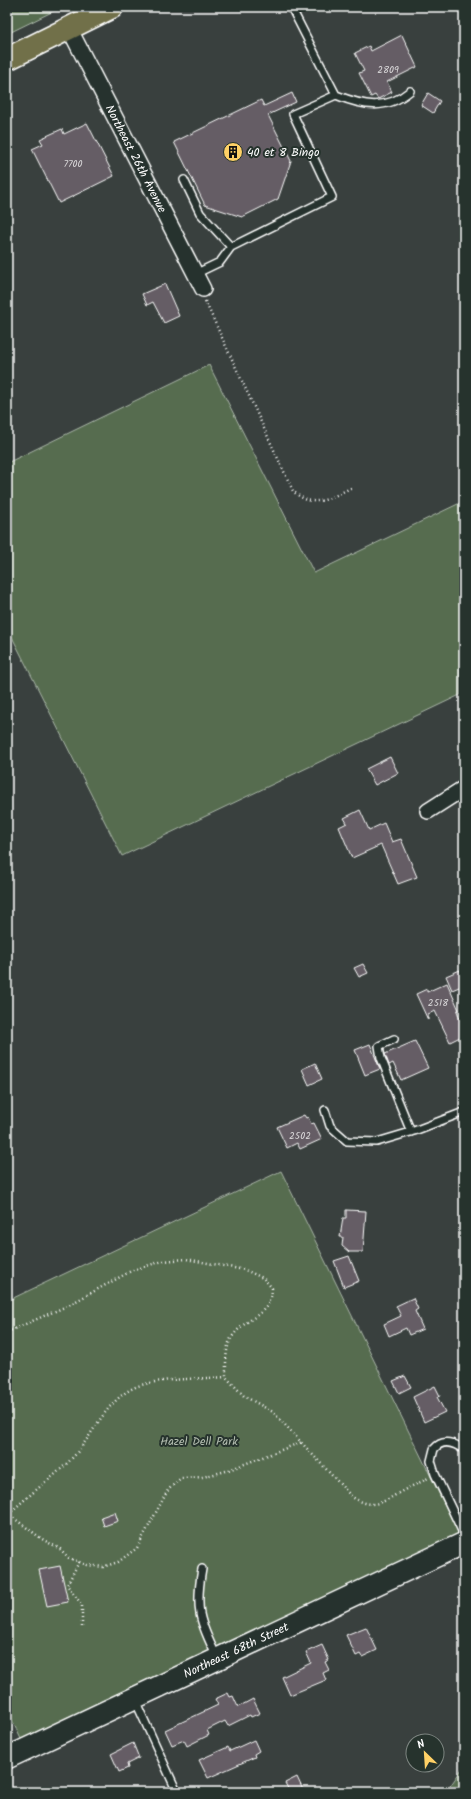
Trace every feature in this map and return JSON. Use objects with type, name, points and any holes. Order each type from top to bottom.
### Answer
[{"type":"main road","points":[[7,59],[112,7]]},
{"type":"street","name":"Northeast 26th Avenue","points":[[69,28],[203,289]]},
{"type":"street","points":[[428,811],[464,788]]},
{"type":"street","name":"Northeast 68th Street","points":[[7,1758],[464,1543]]},
{"type":"lane","points":[[293,7],[292,9],[336,95],[354,103],[379,105],[390,103],[401,98],[410,90]]},
{"type":"lane","points":[[195,274],[220,262],[231,247],[332,197],[293,114],[336,95]]},
{"type":"lane","points":[[184,180],[200,212],[231,247]]},
{"type":"lane","points":[[394,1039],[379,1046],[381,1058],[411,1132]]},
{"type":"lane","points":[[325,1110],[330,1126],[347,1141],[377,1142],[411,1132],[464,1112]]},
{"type":"lane","points":[[464,1450],[453,1443],[445,1443],[437,1446],[431,1456],[435,1474],[464,1535]]},
{"type":"lane","points":[[202,1569],[199,1588],[198,1613],[205,1634],[218,1659]]},
{"type":"lane","points":[[134,1698],[177,1792]]},
{"type":"path","points":[[203,289],[203,296],[215,324],[293,491],[309,502],[320,502],[353,487]]},
{"type":"path","points":[[7,1332],[67,1306],[134,1270],[163,1261],[186,1259],[245,1270],[263,1278],[272,1288],[272,1299],[267,1308],[242,1325],[231,1338],[227,1358],[226,1376],[244,1396],[273,1412],[352,1497],[362,1502],[372,1504],[384,1502],[435,1474]]},
{"type":"path","points":[[226,1376],[150,1383],[126,1392],[117,1399],[102,1417],[75,1455],[50,1480],[27,1496],[8,1513],[42,1539],[60,1549],[69,1558],[79,1562],[103,1567],[118,1562],[137,1548],[168,1490],[181,1478],[204,1477],[226,1471],[302,1442]]},
{"type":"path","points":[[79,1562],[67,1585],[82,1605],[82,1627]]},
{"type":"green space","points":[[7,7],[62,7],[7,34]]},
{"type":"green space","points":[[209,365],[314,573],[460,503],[460,695],[122,856],[7,627],[7,463]]},
{"type":"green space","name":"Hazel Dell Park","points":[[281,1171],[459,1534],[21,1739],[7,1710],[7,1301]]},
{"type":"green space","points":[[464,1766],[464,1792],[446,1792]]},
{"type":"building","points":[[402,35],[417,67],[387,82],[392,92],[378,99],[375,95],[371,97],[359,73],[364,71],[355,53],[369,46],[371,51]]},
{"type":"building","name":"40 et 8 Bingo","points":[[292,93],[296,102],[268,115],[291,161],[278,199],[242,217],[205,205],[174,142],[261,100],[264,106]]},
{"type":"building","points":[[428,93],[440,101],[433,113],[421,105]]},
{"type":"building","points":[[87,123],[114,176],[59,203],[32,149],[43,144],[40,139],[62,129],[64,134]]},
{"type":"building","points":[[165,284],[179,316],[164,323],[153,302],[147,305],[142,294]]},
{"type":"building","points":[[390,757],[398,773],[375,785],[366,769]]},
{"type":"building","points":[[360,810],[369,830],[384,823],[392,842],[401,839],[417,877],[398,884],[381,845],[352,858],[339,827],[347,823],[344,818]]},
{"type":"building","points":[[363,964],[368,973],[359,977],[354,968]]},
{"type":"building","points":[[460,970],[464,985],[452,990],[446,976]]},
{"type":"building","points":[[447,983],[459,1010],[457,1011],[464,1030],[464,1035],[450,1042],[435,1011],[428,1014],[428,1020],[416,994],[427,989],[427,992]]},
{"type":"building","points":[[415,1041],[428,1068],[401,1080],[393,1063],[389,1065],[385,1054]]},
{"type":"building","points":[[370,1044],[380,1069],[365,1075],[355,1050]]},
{"type":"building","points":[[315,1063],[322,1079],[309,1085],[302,1069]]},
{"type":"building","points":[[304,1115],[306,1118],[308,1117],[311,1124],[314,1123],[322,1139],[300,1149],[297,1143],[287,1148],[277,1127]]},
{"type":"building","points":[[346,1210],[366,1211],[363,1252],[349,1252],[342,1246],[343,1237],[340,1237],[343,1218],[346,1218]]},
{"type":"building","points":[[349,1256],[359,1281],[344,1287],[334,1261]]},
{"type":"building","points":[[413,1298],[418,1309],[415,1311],[423,1329],[409,1335],[406,1328],[389,1336],[384,1324],[401,1316],[396,1306]]},
{"type":"building","points":[[405,1376],[411,1387],[399,1393],[393,1381]]},
{"type":"building","points":[[435,1386],[440,1396],[437,1397],[445,1412],[424,1422],[413,1397]]},
{"type":"building","points":[[115,1512],[118,1521],[104,1526],[101,1517]]},
{"type":"building","points":[[60,1566],[68,1602],[47,1606],[39,1570]]},
{"type":"building","points":[[366,1627],[377,1650],[362,1657],[360,1654],[356,1656],[346,1635]]},
{"type":"building","points":[[322,1645],[329,1660],[325,1662],[329,1670],[323,1673],[326,1680],[290,1695],[282,1677],[311,1663],[306,1652]]},
{"type":"building","points":[[228,1693],[230,1697],[233,1696],[238,1707],[253,1699],[260,1713],[251,1717],[250,1715],[228,1726],[225,1721],[207,1730],[209,1735],[187,1746],[184,1740],[172,1745],[165,1730],[218,1705],[215,1699]]},
{"type":"building","points":[[254,1740],[259,1751],[254,1754],[255,1757],[208,1778],[199,1760],[228,1747],[230,1751]]},
{"type":"building","points":[[133,1743],[139,1758],[127,1764],[128,1768],[119,1772],[111,1754]]},
{"type":"building","points":[[297,1777],[304,1792],[290,1792],[285,1783]]},
{"type":"place","name":"40 et 8 Bingo","points":[[233,152]]}]
